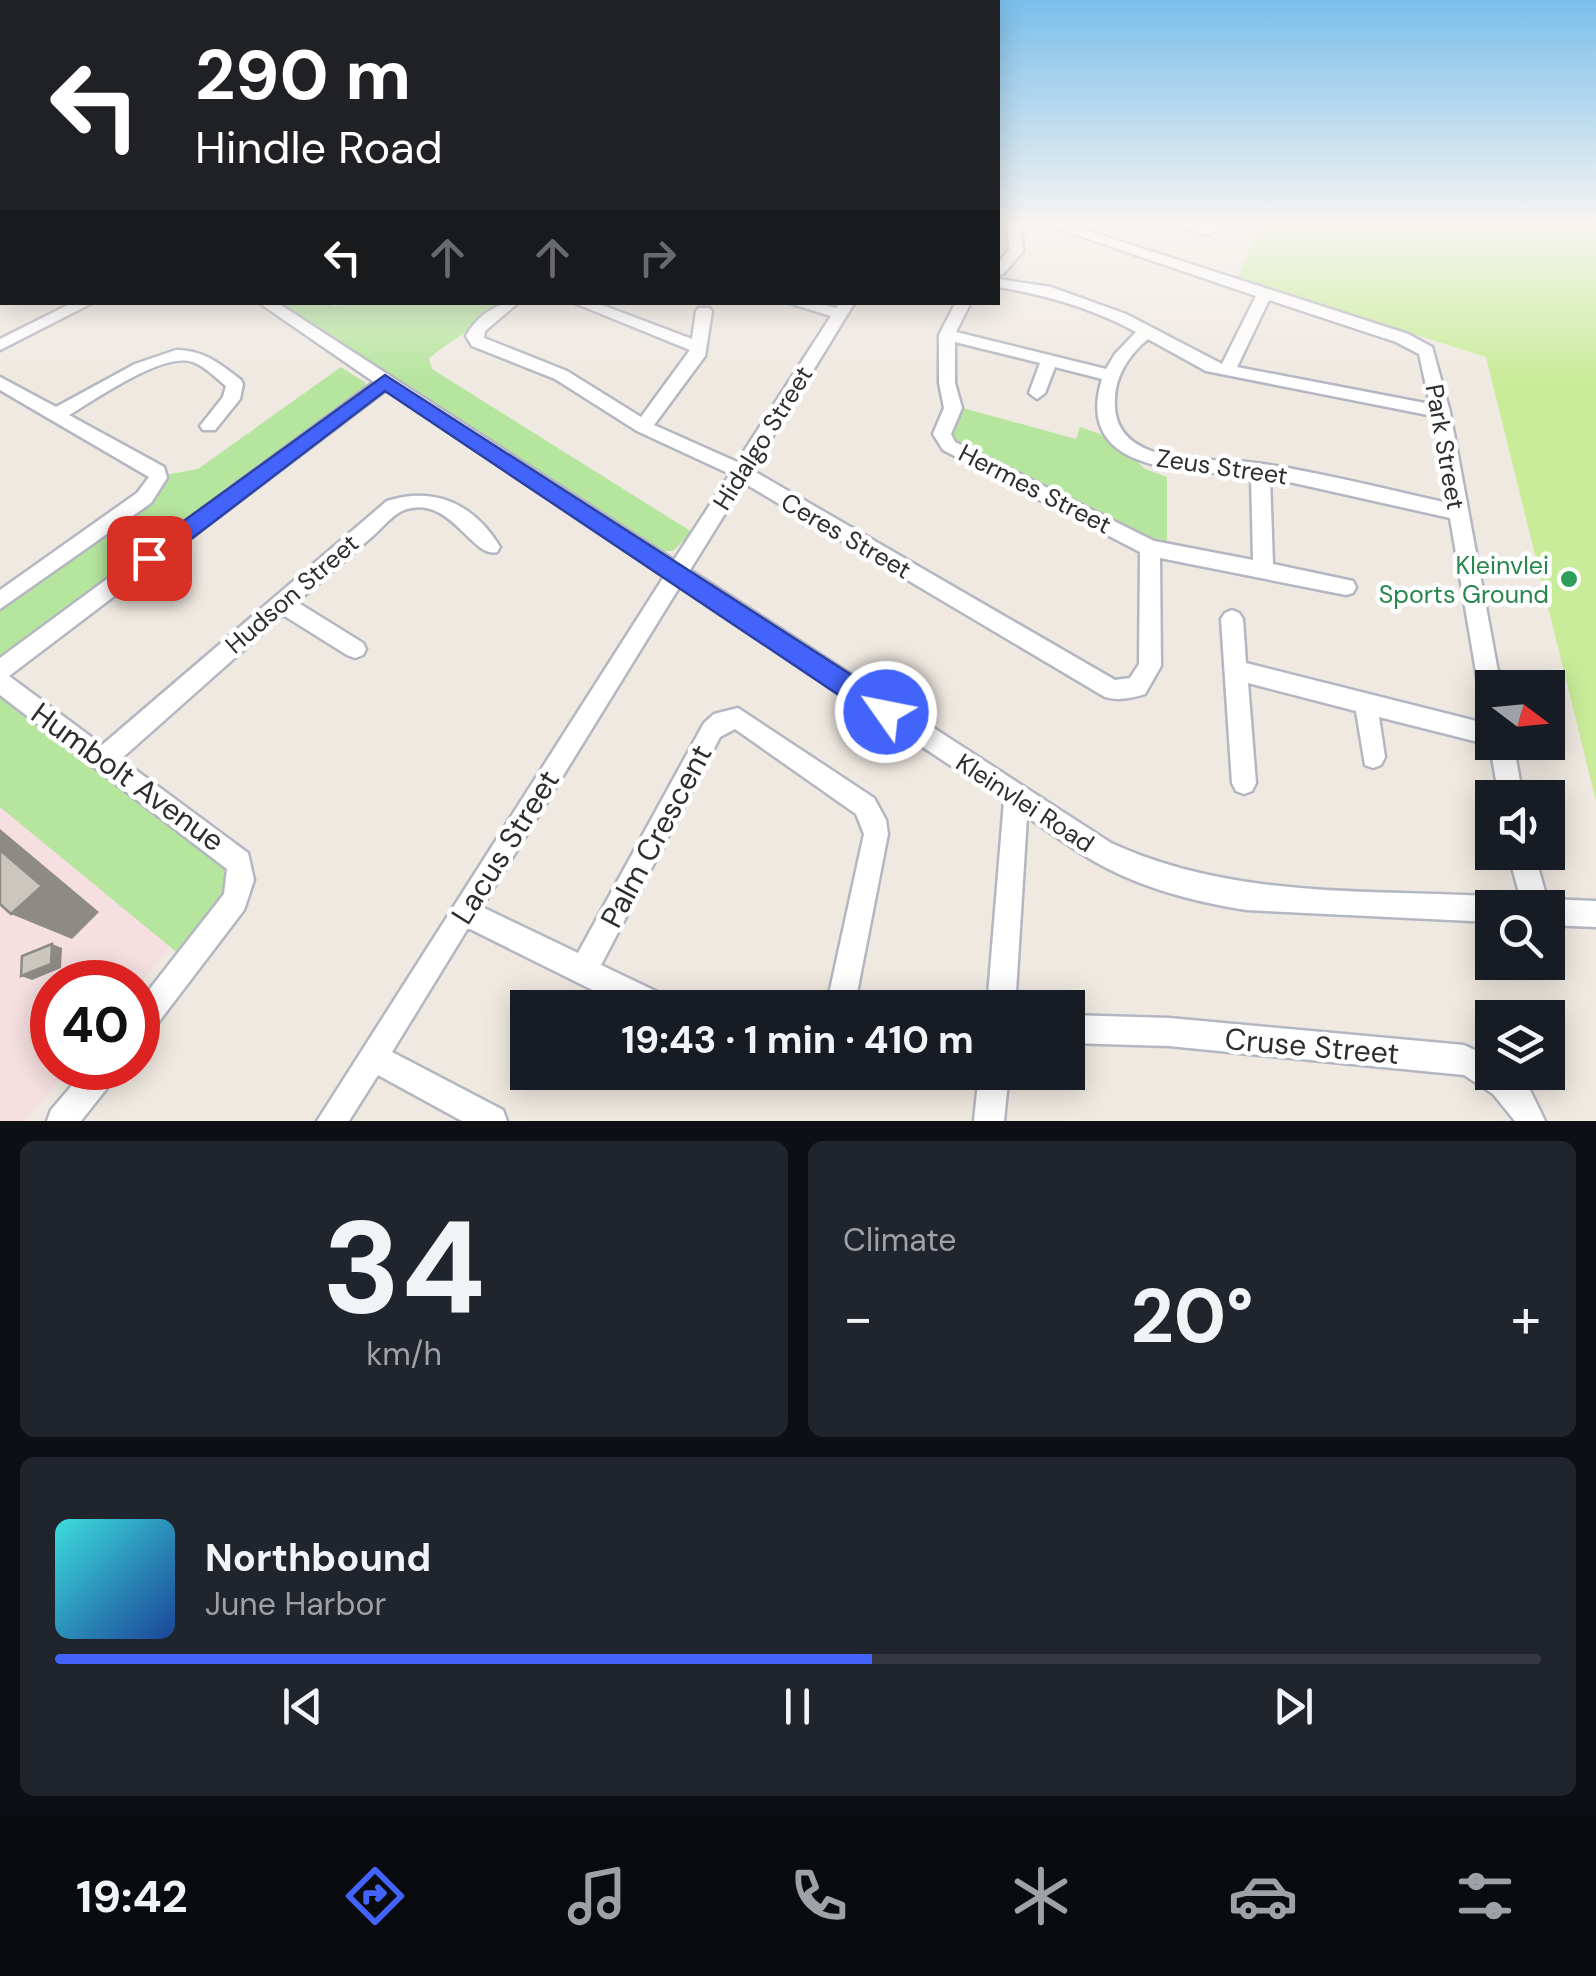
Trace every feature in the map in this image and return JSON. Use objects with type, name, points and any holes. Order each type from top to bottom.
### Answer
[{"type":"street","name":"Park Street","points":[[1205,275],[1421,346],[1429,359],[1441,412],[1486,670]]},
{"type":"street","points":[[1000,283],[1057,293],[1148,330],[1202,363],[1227,371],[1441,412]]},
{"type":"street","points":[[1227,371],[1264,295]]},
{"type":"street","points":[[0,345],[81,305]]},
{"type":"street","name":"Kleinvlei Road","points":[[269,305],[1016,798],[1133,867],[1210,892],[1475,908]]},
{"type":"street","name":"Ceres Street","points":[[508,305],[478,328],[474,336],[478,342],[561,375],[643,428],[740,474],[1113,690],[1137,687],[1150,666],[1150,548]]},
{"type":"street","points":[[587,305],[699,348]]},
{"type":"street","points":[[818,305],[844,308]]},
{"type":"street","name":"Hermes Street","points":[[962,305],[947,336],[947,383],[952,408],[942,434],[944,442],[1150,548]]},
{"type":"street","name":"Hidalgo Street","points":[[677,574],[844,308]]},
{"type":"street","points":[[643,428],[695,360],[704,311]]},
{"type":"street","points":[[947,336],[1111,376],[1130,344],[1148,330]]},
{"type":"street","points":[[55,416],[158,360],[182,354],[202,359],[235,384],[233,396],[209,426]]},
{"type":"street","points":[[1037,393],[1049,360]]},
{"type":"street","name":"Zeus Street","points":[[1111,376],[1104,418],[1113,435],[1150,458],[1260,470],[1456,512]]},
{"type":"street","points":[[0,670],[385,382]]},
{"type":"street","points":[[0,383],[157,472],[157,482],[144,498],[0,601]]},
{"type":"street","points":[[1260,470],[1263,568]]},
{"type":"street","name":"Hudson Street","points":[[103,758],[388,510],[406,501],[432,500],[477,528],[490,546]]},
{"type":"street","points":[[1150,548],[1346,586]]},
{"type":"street","name":"Lacus Street","points":[[332,1121],[677,574]]},
{"type":"street","points":[[281,603],[355,649]]},
{"type":"street","points":[[1232,619],[1244,782]]},
{"type":"street","points":[[1235,670],[1475,731]]},
{"type":"street","name":"Humbolt Avenue","points":[[0,682],[228,850],[241,870],[240,890],[228,912],[160,998]]},
{"type":"street","points":[[1366,703],[1373,757]]},
{"type":"street","name":"Palm Crescent","points":[[583,971],[712,730],[722,720],[738,718],[866,806],[874,820],[876,834],[844,990]]},
{"type":"street","points":[[1001,990],[1016,798]]},
{"type":"street","points":[[464,912],[623,990]]},
{"type":"street","points":[[1565,913],[1596,914]]},
{"type":"street","name":"Cruse Street","points":[[1085,1029],[1168,1032],[1464,1060],[1482,1066],[1498,1078],[1526,1110],[1530,1121]]},
{"type":"street","points":[[373,1057],[492,1121]]},
{"type":"street","points":[[62,1121],[87,1090]]},
{"type":"street","points":[[989,1121],[992,1090]]},
{"type":"shaded area","points":[[0,807],[171,946],[159,960],[30,960],[30,1090],[50,1090],[24,1121],[0,1121]]},
{"type":"green space","name":"Kleinvlei Sports Ground","points":[[1239,275],[1596,275],[1596,801],[1565,670],[1486,357],[1238,279]]},
{"type":"green space","points":[[280,305],[503,305],[429,358],[432,369],[692,532],[673,551],[660,551]]},
{"type":"green space","points":[[341,367],[366,383],[362,391],[11,653],[0,656],[0,606],[155,495],[165,475],[198,469]]},
{"type":"green space","points":[[959,407],[1076,439],[1080,427],[1109,437],[1145,469],[1167,477],[1167,549],[958,445],[950,438]]},
{"type":"green space","points":[[0,697],[220,860],[225,873],[221,898],[180,955],[0,807]]},
{"type":"building","points":[[0,850],[42,886],[11,914],[0,904]]},
{"type":"building","points":[[52,944],[51,960],[30,960],[30,972],[21,976],[22,956]]},
{"type":"place","name":"Kleinvlei Sports Ground","points":[[1569,579]]},
{"type":"route","points":[[149,558],[385,382],[886,712]]}]
